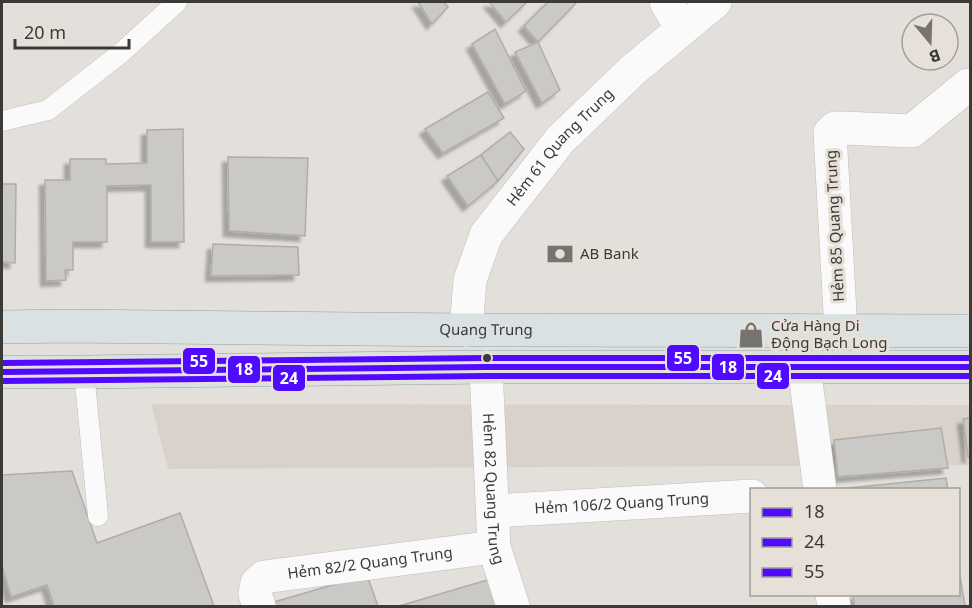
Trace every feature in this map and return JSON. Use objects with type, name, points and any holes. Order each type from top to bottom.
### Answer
[{"type":"main road","points":[[66,326],[76,372]]},
{"type":"main road","name":"Quang Trung","points":[[2,327],[970,332]]},
{"type":"main road","points":[[2,372],[486,367],[970,367]]},
{"type":"street","name":"Hẻm 61 Quang Trung","points":[[466,330],[470,280],[486,235],[560,140],[634,69],[674,15],[715,2]]},
{"type":"street","name":"Hẻm 85 Quang Trung","points":[[841,331],[830,133],[835,128],[912,131],[968,85]]},
{"type":"street","points":[[804,366],[820,488]]},
{"type":"street","name":"Hẻm 82 Quang Trung","points":[[486,367],[494,547],[513,606]]},
{"type":"street","name":"Hẻm 106/2 Quang Trung","points":[[493,511],[750,496]]},
{"type":"street","name":"Hẻm 82/2 Quang Trung","points":[[257,600],[257,583],[264,577],[494,547]]},
{"type":"lane","points":[[2,121],[48,110],[121,53],[177,2]]},
{"type":"lane","points":[[76,372],[99,516]]},
{"type":"shaded area","points":[[151,404],[970,405],[970,465],[168,469]]},
{"type":"building","points":[[418,2],[444,2],[448,7],[432,24]]},
{"type":"building","points":[[489,2],[527,2],[506,22]]},
{"type":"building","points":[[548,2],[577,2],[538,42],[524,26]]},
{"type":"building","points":[[495,29],[526,91],[505,104],[472,44]]},
{"type":"building","points":[[538,42],[560,90],[542,103],[515,52]]},
{"type":"building","points":[[488,92],[504,118],[443,153],[425,129]]},
{"type":"building","points":[[183,129],[184,242],[151,242],[151,185],[107,186],[107,242],[73,242],[73,270],[65,270],[66,280],[46,281],[45,180],[70,180],[70,159],[106,159],[106,164],[147,163],[147,130]]},
{"type":"building","points":[[510,132],[524,149],[498,181],[481,155]]},
{"type":"building","points":[[481,155],[498,181],[468,206],[447,176]]},
{"type":"building","points":[[228,157],[308,158],[305,236],[229,231]]},
{"type":"building","points":[[2,184],[16,184],[15,263],[2,262]]},
{"type":"building","points":[[213,244],[298,247],[299,275],[211,276]]},
{"type":"building","points":[[970,418],[970,457],[968,457],[963,419]]},
{"type":"building","points":[[941,428],[948,468],[838,477],[834,440]]},
{"type":"building","points":[[72,471],[97,543],[180,513],[214,606],[54,606],[47,585],[11,597],[2,566],[2,475]]},
{"type":"building","points":[[946,478],[948,488],[849,488]]},
{"type":"building","points":[[367,575],[378,606],[260,606]]},
{"type":"building","points":[[501,576],[510,606],[399,606]]},
{"type":"building","points":[[960,576],[965,606],[854,606],[853,596],[960,596]]},
{"type":"transit line","name":"55","points":[[2,363],[486,358],[970,358]]},
{"type":"transit line","name":"18","points":[[2,372],[486,367],[970,367]]},
{"type":"transit line","name":"24","points":[[2,381],[486,376],[970,376]]},
{"type":"place","name":"AB Bank","points":[[560,254]]},
{"type":"place","name":"Cửa Hàng Di Động Bạch Long","points":[[751,335]]}]
